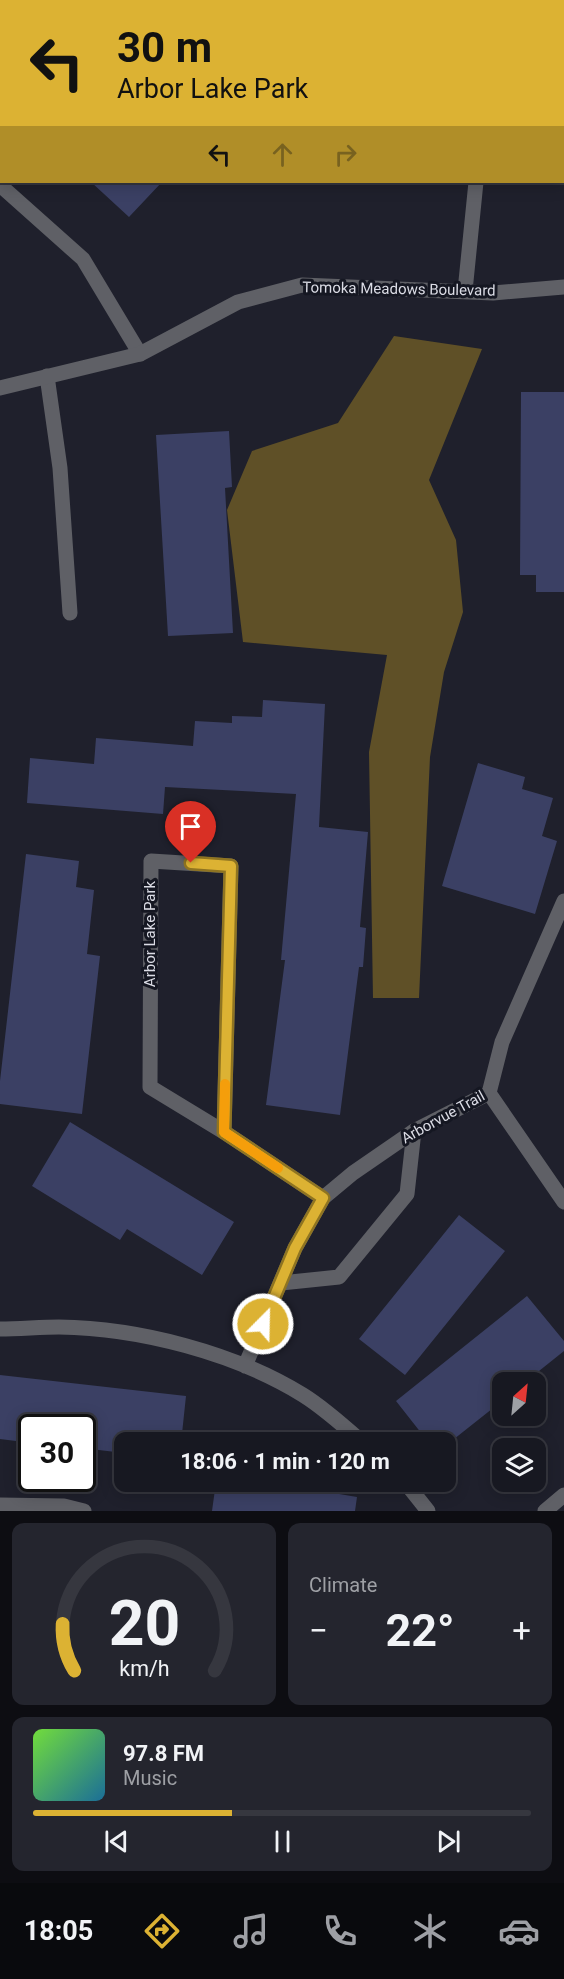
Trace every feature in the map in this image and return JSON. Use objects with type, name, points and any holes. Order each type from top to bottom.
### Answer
[{"type":"street","points":[[465,291],[476,183]]},
{"type":"street","points":[[0,185],[83,259],[140,354]]},
{"type":"street","name":"Tomoka Meadows Boulevard","points":[[0,388],[140,354],[238,302],[302,285],[493,293],[564,287]]},
{"type":"street","points":[[47,376],[60,468],[69,613]]},
{"type":"street","name":"Arbor Lake Park","points":[[224,1132],[231,866],[151,861],[150,1087],[224,1132],[323,1198]]},
{"type":"street","name":"Arborvue Trail","points":[[245,1366],[295,1248],[323,1198],[352,1173],[414,1131],[489,1093],[502,1042],[564,901]]},
{"type":"street","points":[[489,1093],[564,1202]]},
{"type":"street","points":[[281,1283],[339,1277],[406,1194],[414,1131]]},
{"type":"street","points":[[0,1329],[60,1327],[113,1331],[175,1342],[245,1366],[303,1395],[349,1432]]},
{"type":"street","points":[[413,1492],[428,1511]]},
{"type":"street","points":[[545,1511],[564,1495]]},
{"type":"street","points":[[0,1505],[64,1506],[84,1511]]},
{"type":"shaded area","points":[[394,336],[482,349],[429,480],[456,540],[463,612],[444,672],[430,757],[419,998],[373,998],[369,752],[387,655],[243,642],[227,510],[252,451],[338,423]]},
{"type":"building","points":[[92,183],[161,183],[129,217]]},
{"type":"building","points":[[521,392],[564,392],[564,592],[536,592],[536,575],[520,575]]},
{"type":"building","points":[[229,431],[232,487],[225,488],[233,633],[168,636],[156,435]]},
{"type":"building","points":[[263,700],[325,704],[319,827],[368,832],[360,927],[366,928],[363,967],[359,967],[340,1115],[266,1105],[285,960],[281,960],[296,794],[165,787],[163,814],[27,803],[30,758],[94,764],[96,738],[193,746],[195,721],[232,723],[232,716],[262,717]]},
{"type":"building","points":[[478,763],[525,777],[522,789],[553,798],[542,836],[557,841],[535,914],[442,886]]},
{"type":"building","points":[[26,854],[79,861],[76,887],[94,890],[87,954],[100,956],[82,1114],[0,1104],[0,1081]]},
{"type":"building","points":[[70,1122],[234,1222],[202,1275],[127,1229],[120,1240],[32,1186]]},
{"type":"building","points":[[459,1215],[505,1251],[405,1375],[359,1339]]},
{"type":"building","points":[[527,1296],[564,1341],[564,1351],[538,1372],[492,1372],[492,1409],[456,1437],[456,1432],[420,1432],[396,1401]]},
{"type":"building","points":[[0,1375],[186,1396],[182,1432],[114,1432],[114,1452],[96,1450],[96,1414],[18,1414],[18,1441],[0,1439]]},
{"type":"building","points":[[215,1492],[327,1492],[357,1497],[355,1511],[212,1511]]},
{"type":"slow traffic","points":[[225,1084],[224,1132],[278,1168]]},
{"type":"route","points":[[191,863],[231,866],[224,1132],[323,1198],[295,1248],[263,1324]]}]
